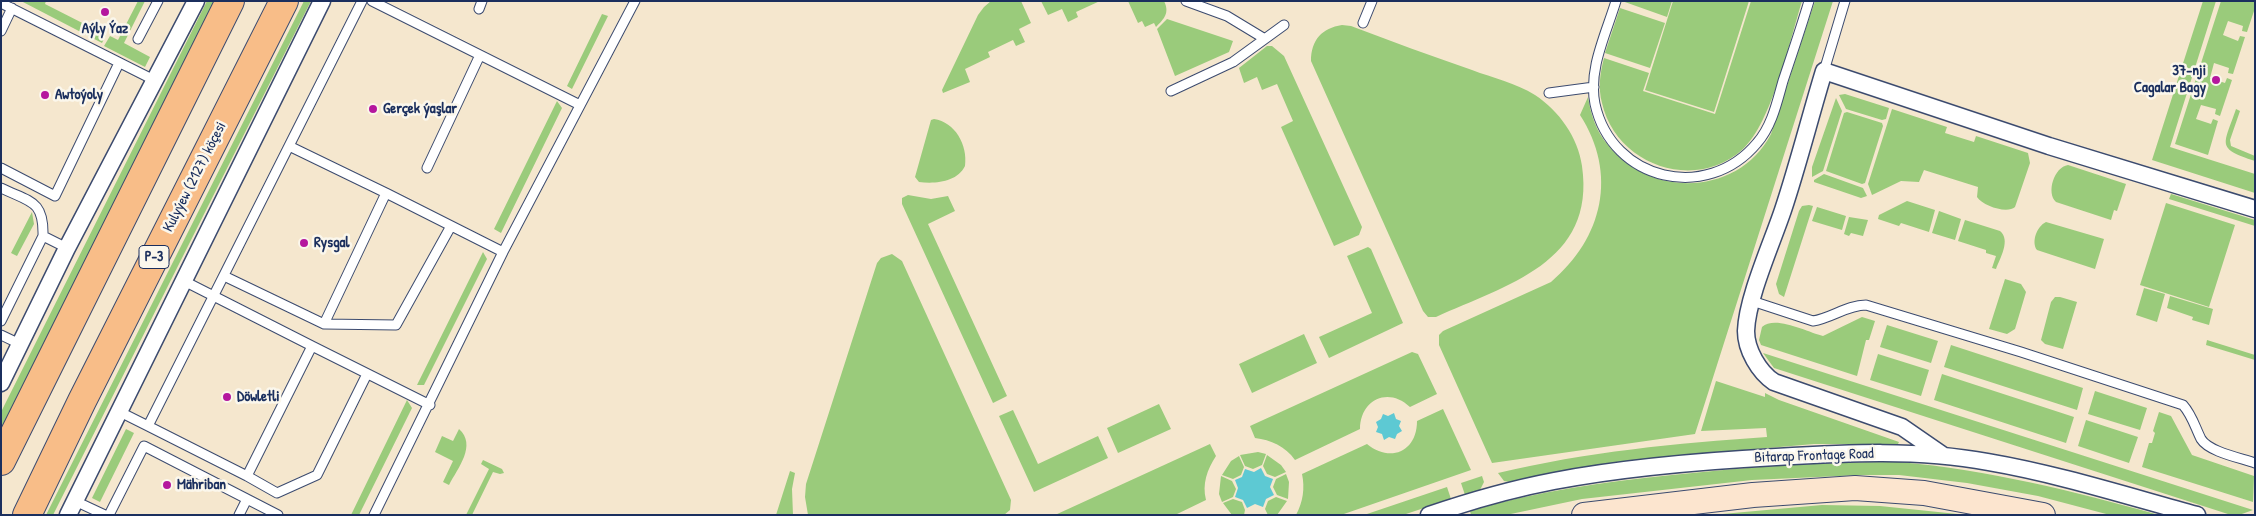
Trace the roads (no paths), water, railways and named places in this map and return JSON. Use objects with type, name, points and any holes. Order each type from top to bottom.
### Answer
[{"type":"highway","points":[[1,461],[230,1]]},
{"type":"highway","name":"Kulyýew (2127) köçesi","points":[[27,515],[82,401],[284,1]]},
{"type":"main road","points":[[1584,515],[1753,495],[1855,488],[1924,493],[2043,515]]},
{"type":"street","points":[[2,379],[22,345],[67,248],[156,81],[196,1]]},
{"type":"street","points":[[72,508],[322,1]]},
{"type":"street","points":[[1944,456],[1902,427],[1774,382],[1758,368],[1746,333],[1752,301],[1790,189],[1824,71],[2049,146],[2255,209]]},
{"type":"street","name":"Bitarap Frontage Road","points":[[1429,515],[1527,486],[1630,470],[1714,461],[1850,453],[1944,456],[1987,462],[2049,475],[2196,515]]},
{"type":"lane","points":[[138,40],[158,1]]},
{"type":"lane","points":[[148,426],[362,1]]},
{"type":"lane","points":[[372,1],[580,105]]},
{"type":"lane","points":[[374,515],[430,405],[503,252],[635,1]]},
{"type":"lane","points":[[1186,1],[1226,16],[1265,39]]},
{"type":"lane","points":[[1364,23],[1372,1]]},
{"type":"lane","points":[[1616,1],[1598,57],[1594,87],[1599,117],[1606,131],[1624,155],[1637,164],[1664,176],[1680,178],[1702,176],[1724,170],[1749,152],[1767,128],[1809,1]]},
{"type":"lane","points":[[1824,71],[1845,1]]},
{"type":"lane","points":[[1,3],[156,81]]},
{"type":"lane","points":[[1,31],[12,8]]},
{"type":"lane","points":[[1171,91],[1232,62],[1284,25]]},
{"type":"lane","points":[[427,168],[480,55]]},
{"type":"lane","points":[[1,168],[55,196],[119,62]]},
{"type":"lane","points":[[1549,93],[1594,87]]},
{"type":"lane","points":[[289,146],[503,252]]},
{"type":"lane","points":[[1,188],[40,210],[44,219],[44,236],[1,321]]},
{"type":"lane","points":[[324,324],[386,193]]},
{"type":"lane","points":[[224,276],[324,324],[396,325],[450,226]]},
{"type":"lane","points":[[44,236],[67,248]]},
{"type":"lane","points":[[184,281],[430,405]]},
{"type":"lane","points":[[1752,301],[1814,321],[1822,320],[1855,305],[1866,305],[2030,355],[2183,405],[2190,412],[2202,441],[2209,448],[2255,463]]},
{"type":"lane","points":[[1,335],[22,345]]},
{"type":"lane","points":[[247,476],[312,346]]},
{"type":"lane","points":[[120,412],[247,476],[276,493],[317,475],[367,374]]},
{"type":"lane","points":[[72,508],[107,515],[144,446],[278,515]]},
{"type":"lane","points":[[239,514],[247,499]]},
{"type":"water","points":[[1394,413],[1396,419],[1401,421],[1399,426],[1402,431],[1397,434],[1395,439],[1389,437],[1384,440],[1382,434],[1376,432],[1378,427],[1376,422],[1381,419],[1383,414],[1388,416]]},
{"type":"water","points":[[1261,468],[1265,476],[1273,479],[1270,487],[1274,495],[1266,499],[1263,507],[1255,504],[1247,508],[1243,500],[1235,497],[1238,488],[1235,480],[1242,477],[1245,469],[1254,472]]},
{"type":"place","name":"Aýly Ýaz","points":[[105,12]]},
{"type":"place","name":"37-nji Cagalar Bagy","points":[[2216,80]]},
{"type":"place","name":"Awtoýoly","points":[[45,95]]},
{"type":"place","name":"Gerçek ýaşlar","points":[[373,109]]},
{"type":"place","name":"Rysgal","points":[[304,243]]},
{"type":"place","name":"Döwletli","points":[[227,397]]},
{"type":"place","name":"Mähriban","points":[[167,485]]}]
